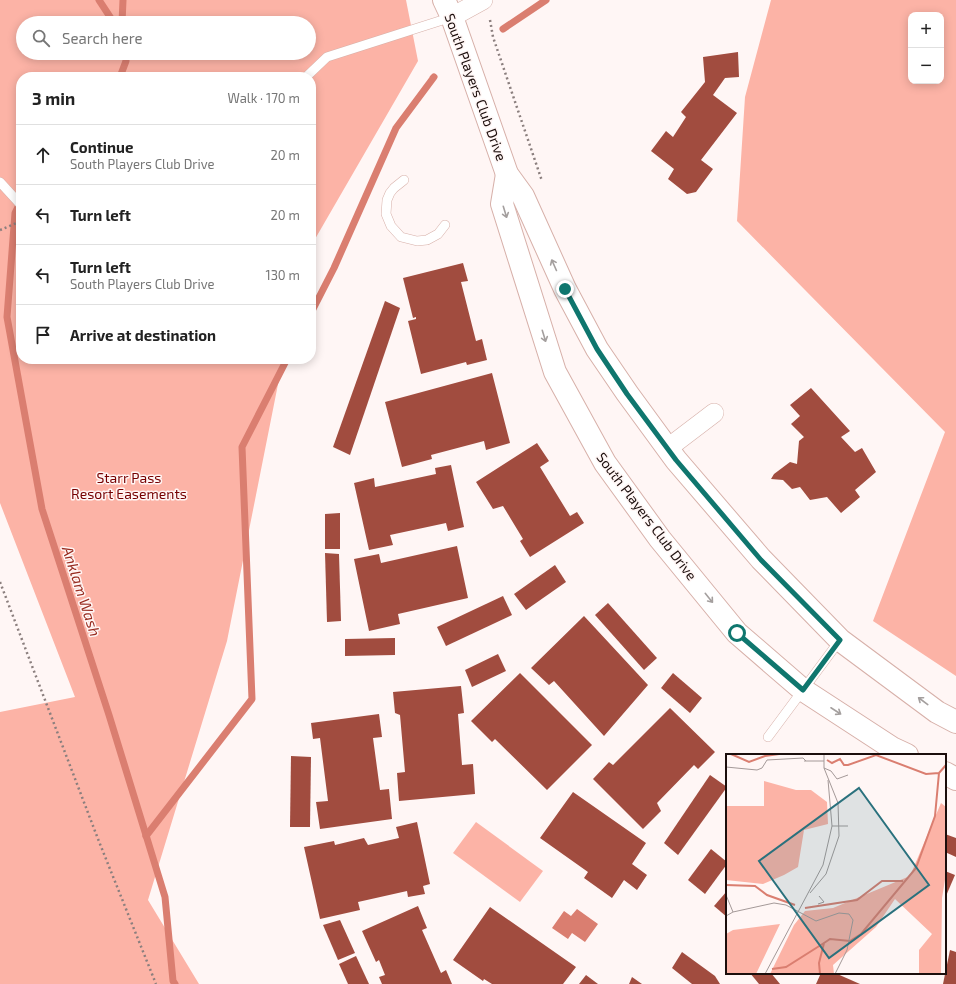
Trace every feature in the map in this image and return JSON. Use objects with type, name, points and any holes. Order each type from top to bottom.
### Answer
[{"type":"street","points":[[448,9],[483,0]]},
{"type":"street","name":"South Players Club Drive","points":[[448,9],[507,174],[523,196],[565,289],[597,349],[627,394],[668,448],[761,560],[840,640],[937,712],[956,722]]},
{"type":"street","name":"South Players Club Drive","points":[[507,174],[502,204],[555,372],[605,463],[660,539],[737,633],[803,690],[892,748],[905,754]]},
{"type":"street","points":[[668,448],[714,413]]},
{"type":"street","points":[[946,774],[956,779]]},
{"type":"lane","points":[[311,72],[327,57],[448,9]]},
{"type":"lane","points":[[404,180],[394,188],[387,200],[386,214],[390,226],[401,237],[417,241],[427,240],[438,234],[445,225]]},
{"type":"lane","points":[[0,182],[16,200]]},
{"type":"lane","points":[[768,737],[840,640]]},
{"type":"path","points":[[0,230],[16,223]]},
{"type":"path","points":[[0,582],[98,839],[156,984]]},
{"type":"green space","name":"Starr Pass Resort Easements","points":[[0,0],[406,0],[418,61],[316,237],[316,72],[16,72],[16,364],[282,364],[227,641],[148,900],[199,984],[0,984],[0,712],[75,697],[0,503]]},
{"type":"green space","points":[[771,0],[956,0],[956,676],[873,621],[945,432],[737,221],[745,97]]},
{"type":"green space","points":[[476,822],[543,871],[520,902],[453,853]]},
{"type":"shaded area","points":[[577,909],[598,924],[585,942],[572,933],[568,939],[552,928],[564,911],[571,916]]},
{"type":"building","points":[[738,52],[739,77],[725,78],[713,95],[737,113],[701,160],[713,169],[696,192],[687,194],[668,179],[674,169],[651,151],[666,131],[673,137],[686,117],[681,112],[705,82],[703,57]]},
{"type":"building","points":[[463,263],[468,281],[461,282],[476,341],[482,339],[487,360],[467,365],[466,362],[421,374],[408,321],[416,319],[416,317],[413,318],[403,278]]},
{"type":"building","points":[[385,301],[400,308],[350,455],[333,447]]},
{"type":"building","points":[[492,373],[510,443],[486,450],[484,441],[431,455],[432,459],[402,467],[385,402]]},
{"type":"building","points":[[811,388],[850,431],[841,437],[855,452],[862,448],[876,472],[855,490],[860,497],[841,513],[827,497],[810,500],[800,487],[792,489],[783,480],[771,479],[774,474],[790,462],[797,464],[799,441],[804,437],[791,424],[800,416],[790,405]]},
{"type":"building","points":[[537,443],[549,461],[540,467],[570,516],[577,512],[584,523],[530,557],[520,541],[523,539],[503,506],[493,509],[476,482]]},
{"type":"building","points":[[451,465],[464,527],[448,531],[446,523],[390,535],[393,545],[369,550],[354,483],[374,478],[375,487],[436,474],[435,468]]},
{"type":"building","points":[[340,513],[340,549],[325,549],[325,514]]},
{"type":"building","points":[[457,546],[468,598],[398,614],[400,624],[369,631],[354,559],[379,554],[381,563]]},
{"type":"building","points":[[325,553],[339,554],[341,621],[327,622]]},
{"type":"building","points":[[555,565],[566,582],[526,610],[514,594]]},
{"type":"building","points":[[503,596],[512,615],[446,646],[437,627]]},
{"type":"building","points":[[608,603],[657,658],[644,670],[595,615]]},
{"type":"building","points":[[584,616],[648,685],[604,736],[554,681],[549,685],[531,668]]},
{"type":"building","points":[[395,638],[395,655],[345,656],[345,639]]},
{"type":"building","points":[[498,654],[506,671],[472,687],[465,670]]},
{"type":"building","points":[[520,673],[592,745],[547,790],[495,739],[492,742],[471,721]]},
{"type":"building","points":[[673,673],[702,698],[690,713],[661,688]]},
{"type":"building","points":[[461,686],[464,713],[458,714],[462,765],[473,764],[475,794],[399,801],[397,773],[405,772],[400,715],[395,713],[393,692]]},
{"type":"building","points":[[670,708],[715,752],[698,769],[694,765],[657,803],[661,811],[643,829],[593,779],[609,762],[613,765]]},
{"type":"building","points":[[379,714],[382,737],[373,738],[380,790],[389,789],[392,819],[320,829],[316,802],[328,801],[320,738],[313,739],[311,723]]},
{"type":"building","points":[[291,756],[311,757],[310,827],[290,827]]},
{"type":"building","points":[[710,775],[726,786],[678,855],[664,843]]},
{"type":"building","points":[[573,792],[646,843],[632,864],[647,875],[637,890],[624,880],[612,898],[584,878],[588,872],[540,838]]},
{"type":"building","points":[[417,822],[430,884],[423,886],[425,894],[408,897],[407,891],[358,902],[360,910],[320,919],[304,847],[334,841],[335,845],[364,838],[368,845],[399,838],[396,827]]},
{"type":"building","points":[[946,834],[956,838],[956,857],[946,852]]},
{"type":"building","points":[[711,849],[726,861],[726,865],[705,894],[688,880]]},
{"type":"building","points":[[946,871],[955,875],[946,896]]},
{"type":"building","points":[[726,892],[726,916],[714,906]]},
{"type":"building","points":[[418,906],[427,928],[422,930],[441,973],[446,970],[452,984],[382,984],[379,977],[385,975],[379,960],[376,962],[362,931]]},
{"type":"building","points":[[490,907],[576,967],[563,984],[492,984],[484,979],[483,981],[453,960]]},
{"type":"building","points":[[340,920],[355,953],[338,960],[323,925]]},
{"type":"building","points":[[950,950],[956,952],[956,984],[943,984]]},
{"type":"building","points":[[682,952],[715,976],[720,984],[692,984],[672,968]]},
{"type":"building","points":[[356,956],[369,984],[348,984],[339,964]]},
{"type":"building","points":[[751,974],[772,974],[780,984],[759,984]]},
{"type":"building","points":[[821,974],[837,974],[860,984],[816,984]]},
{"type":"building","points":[[586,975],[598,984],[579,984]]},
{"type":"building","points":[[632,977],[642,984],[629,984]]},
{"type":"waterway","name":"Anklam Wash","points":[[99,0],[109,16]]},
{"type":"waterway","points":[[122,16],[123,0]]},
{"type":"waterway","points":[[503,29],[546,0]]},
{"type":"waterway","name":"Anklam Wash","points":[[122,72],[126,60]]},
{"type":"waterway","points":[[316,303],[334,268],[396,128],[434,77],[433,78]]},
{"type":"waterway","name":"Anklam Wash","points":[[16,211],[7,317],[42,509],[109,715],[165,897],[173,981],[175,984]]},
{"type":"waterway","points":[[146,836],[252,699],[242,447],[284,364]]},
{"type":"route","points":[[565,289],[597,349],[627,394],[676,460],[761,560],[840,640],[803,690],[737,633]]}]
